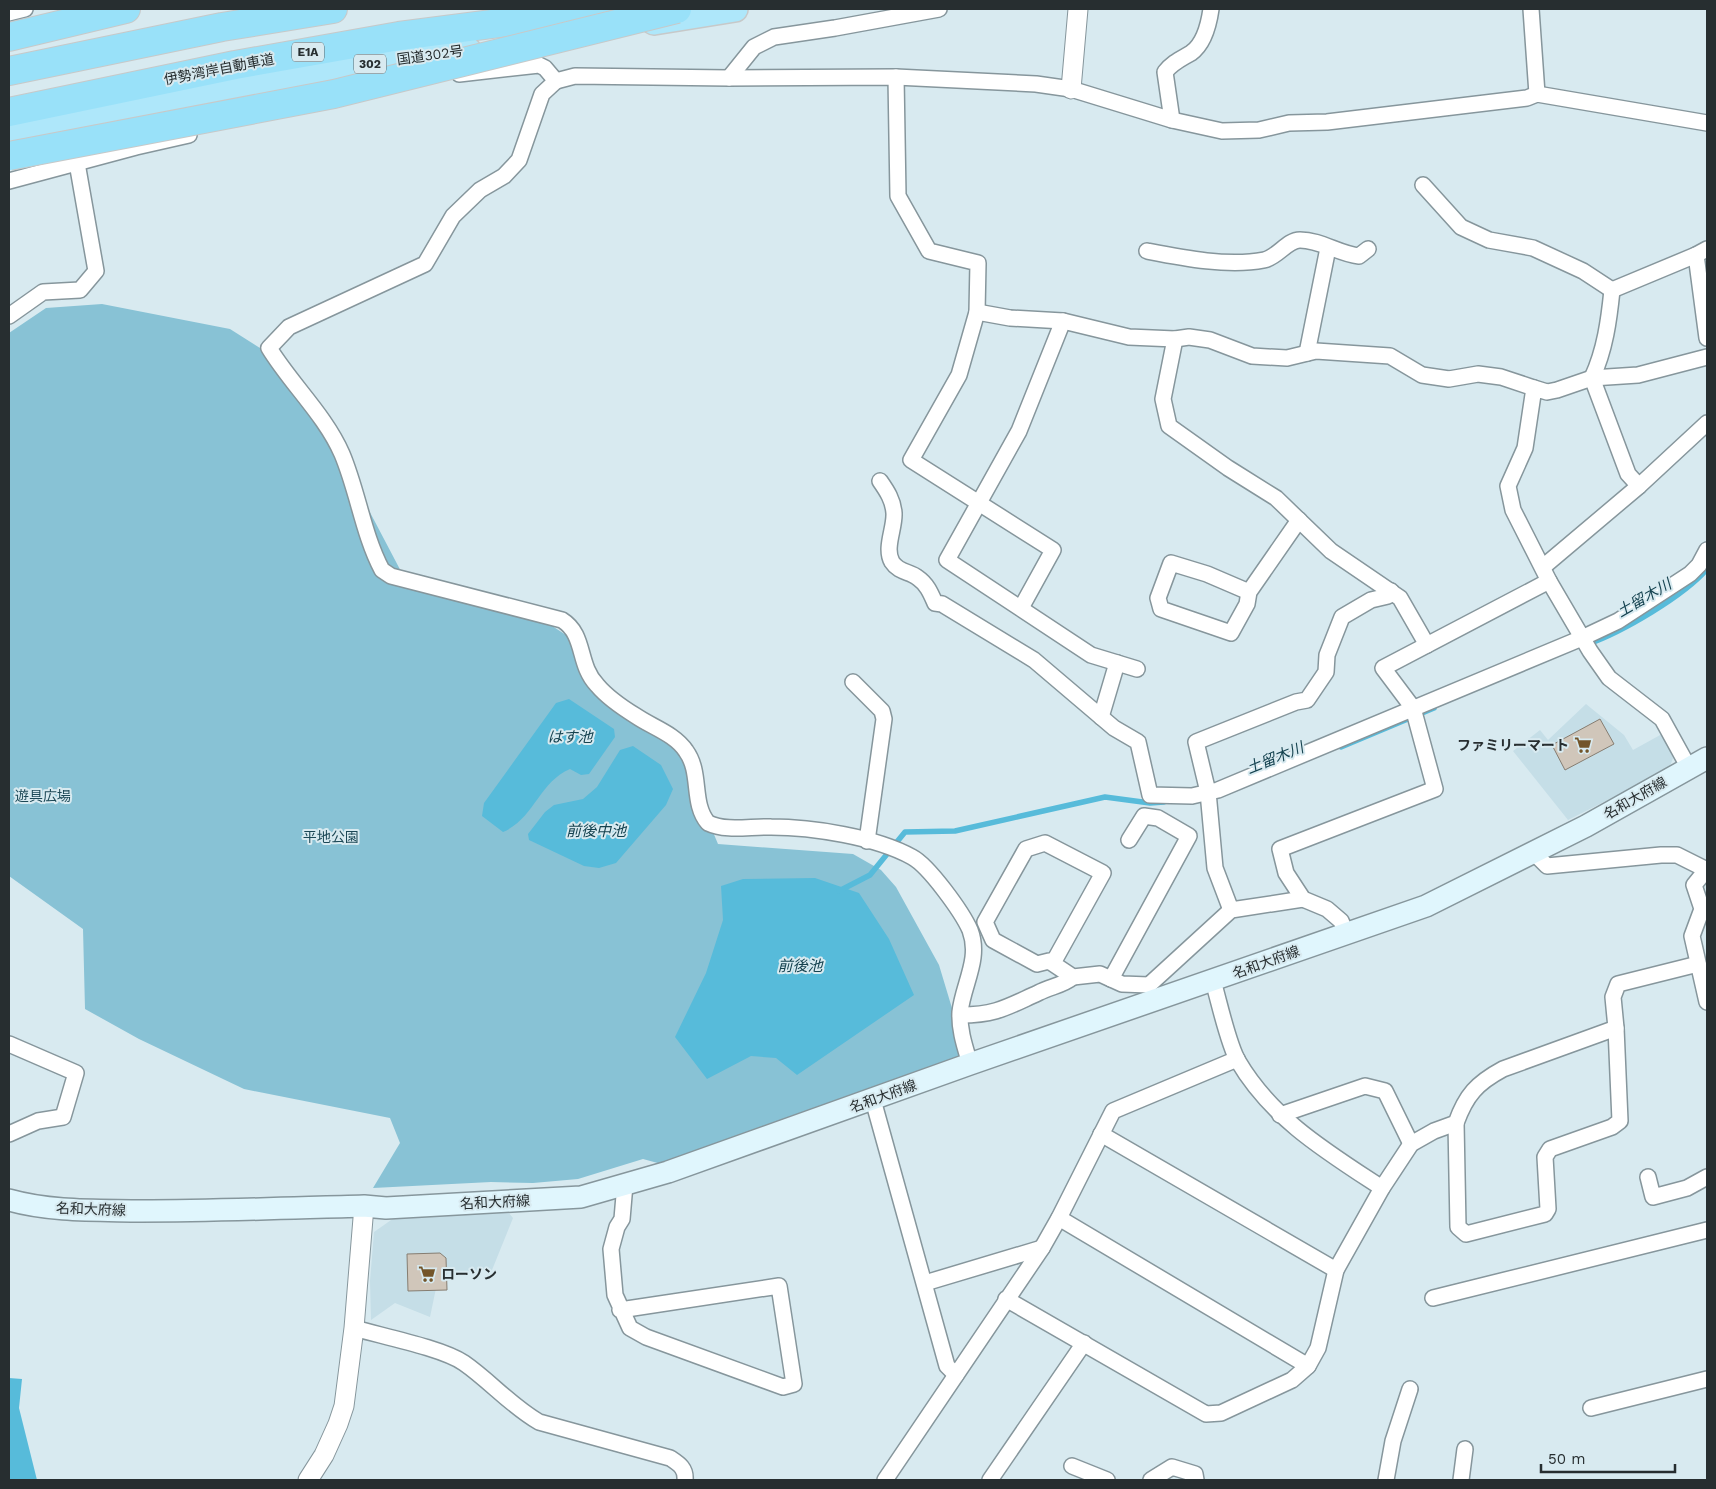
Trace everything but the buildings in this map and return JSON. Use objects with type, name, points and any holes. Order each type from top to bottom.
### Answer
[{"type":"highway","points":[[9,37],[126,9]]},
{"type":"highway","points":[[9,67],[179,29],[296,9]]},
{"type":"highway","points":[[9,71],[212,28],[332,9]]},
{"type":"highway","name":"伊勢湾岸自動車道","points":[[9,112],[235,65],[389,38],[609,9]]},
{"type":"highway","points":[[9,156],[334,94],[677,9]]},
{"type":"highway","name":"国道302号","points":[[9,138],[197,93],[358,65],[522,43],[735,9]]},
{"type":"main road","name":"名和大府線","points":[[9,1200],[50,1208],[182,1211],[364,1206],[386,1208],[580,1197],[668,1172],[970,1064],[1426,906],[1534,853],[1707,758]]},
{"type":"street","points":[[9,13],[25,9]]},
{"type":"street","points":[[729,78],[754,47],[774,37],[939,9]]},
{"type":"street","points":[[1071,89],[1078,9]]},
{"type":"street","points":[[1172,120],[1165,72],[1172,64],[1194,51],[1200,43],[1209,23],[1211,9]]},
{"type":"street","points":[[1531,9],[1538,94]]},
{"type":"street","points":[[9,181],[136,146],[405,90],[425,78],[539,65],[546,68],[556,81]]},
{"type":"street","points":[[970,1064],[964,1043],[961,1014],[973,964],[970,930],[959,910],[926,870],[913,857],[892,848],[821,831],[773,827],[723,829],[708,823],[700,808],[695,769],[686,749],[677,740],[634,715],[598,687],[584,667],[578,638],[572,627],[562,620],[391,576],[382,570],[342,455],[330,433],[283,372],[269,348],[289,327],[426,264],[453,216],[480,190],[504,176],[519,160],[542,94],[556,81],[575,76],[729,78],[896,76],[1036,84],[1071,89],[1172,120],[1222,131],[1259,130],[1289,123],[1327,122],[1527,98],[1538,94],[1707,123]]},
{"type":"street","points":[[896,76],[898,196],[929,251],[978,263],[977,312],[959,375],[911,460],[1053,550],[1021,608]]},
{"type":"street","points":[[9,316],[43,292],[80,290],[96,271],[77,163]]},
{"type":"street","points":[[1423,185],[1461,227],[1489,240],[1533,248],[1584,271],[1612,290]]},
{"type":"street","points":[[1147,251],[1214,262],[1263,260],[1273,257],[1291,243],[1299,240],[1345,255],[1359,256],[1368,249]]},
{"type":"street","points":[[1306,353],[1328,248]]},
{"type":"street","points":[[1612,290],[1702,252],[1707,338]]},
{"type":"street","points":[[1612,290],[1600,361],[1592,378],[1628,474],[1639,486]]},
{"type":"street","points":[[977,312],[1010,318],[1063,321],[1129,337],[1175,339],[1189,337],[1210,340],[1252,356],[1287,358],[1316,351],[1390,356],[1422,375],[1449,380],[1478,374],[1501,377],[1547,392],[1592,378],[1638,375],[1707,358]]},
{"type":"street","points":[[1063,321],[1019,431],[947,560],[1091,655],[1137,669]]},
{"type":"street","points":[[1175,339],[1164,399],[1169,426],[1228,468],[1276,498],[1331,551],[1400,598],[1427,645]]},
{"type":"street","points":[[1534,388],[1525,448],[1508,486],[1513,510],[1585,644],[1609,678],[1662,719],[1689,768]]},
{"type":"street","points":[[1346,933],[1341,921],[1328,909],[1303,898],[1286,873],[1280,849],[1435,789],[1415,714],[1383,668],[1427,645],[1546,574],[1707,423]]},
{"type":"street","points":[[880,481],[892,500],[894,514],[889,551],[892,562],[901,571],[918,577],[930,591],[935,603],[942,604],[1034,660],[1114,728],[1138,742],[1150,795],[1192,796],[1208,792],[1415,714],[1585,644],[1690,574],[1699,565],[1707,550]]},
{"type":"street","points":[[1249,592],[1207,574],[1171,563],[1158,598],[1161,609],[1231,634],[1247,604],[1249,592],[1299,520]]},
{"type":"street","points":[[1232,910],[1215,868],[1208,792],[1196,742],[1296,702],[1307,700],[1326,672],[1327,655],[1342,617],[1371,600],[1388,596],[1390,592]]},
{"type":"street","points":[[1101,717],[1117,663]]},
{"type":"street","points":[[853,682],[882,711],[884,719],[867,841]]},
{"type":"street","points":[[1111,979],[1189,836],[1158,818],[1144,816],[1129,840]]},
{"type":"street","points":[[1053,963],[1103,873],[1045,843],[1026,848],[985,922],[993,940],[1038,964],[1049,961],[1073,977]]},
{"type":"street","points":[[1534,853],[1547,866],[1603,859],[1677,855],[1707,870],[1694,884],[1702,909],[1692,936],[1707,1002]]},
{"type":"street","points":[[961,1014],[999,1012],[1040,992],[1064,985],[1073,977],[1100,974],[1122,984],[1148,985],[1232,910],[1303,898]]},
{"type":"street","points":[[1616,1028],[1503,1069],[1491,1075],[1471,1092],[1456,1123],[1460,1231],[1466,1234],[1545,1214],[1548,1209],[1545,1157],[1547,1152],[1550,1149],[1612,1127],[1620,1121],[1616,1028],[1612,997],[1618,984],[1698,964]]},
{"type":"street","points":[[1213,981],[1237,1059],[1280,1114],[1315,1145],[1382,1188]]},
{"type":"street","points":[[9,1044],[76,1073],[63,1117],[38,1122],[9,1134]]},
{"type":"street","points":[[885,1480],[1006,1298],[1042,1248],[1112,1111],[1237,1059]]},
{"type":"street","points":[[1280,1114],[1365,1086],[1373,1087],[1385,1091],[1411,1144]]},
{"type":"street","points":[[873,1100],[947,1366],[956,1375]]},
{"type":"street","points":[[1006,1298],[1206,1414],[1221,1413],[1292,1380],[1308,1366],[1318,1348],[1336,1270],[1382,1188],[1411,1144],[1434,1131],[1456,1123]]},
{"type":"street","points":[[1101,1134],[1336,1270]]},
{"type":"street","points":[[1648,1177],[1653,1197],[1688,1188],[1707,1177]]},
{"type":"street","points":[[620,1310],[779,1286],[794,1384],[783,1387],[646,1337],[630,1328],[620,1310],[615,1295],[611,1249],[617,1227],[622,1219],[625,1184]]},
{"type":"street","points":[[308,1480],[324,1455],[344,1406],[354,1328],[364,1206]]},
{"type":"street","points":[[1059,1218],[1308,1366]]},
{"type":"street","points":[[1433,1298],[1707,1230]]},
{"type":"street","points":[[924,1283],[1042,1248]]},
{"type":"street","points":[[354,1328],[440,1353],[462,1362],[522,1413],[539,1422],[670,1458],[681,1465],[685,1474],[685,1480]]},
{"type":"street","points":[[990,1480],[1084,1343]]},
{"type":"street","points":[[1591,1408],[1707,1379]]},
{"type":"street","points":[[1386,1480],[1393,1441],[1410,1389]]},
{"type":"street","points":[[1461,1480],[1465,1449]]},
{"type":"street","points":[[1072,1466],[1107,1480]]},
{"type":"street","points":[[1151,1480],[1172,1467],[1195,1474],[1196,1480]]},
{"type":"shaded area","points":[[1586,704],[1624,735],[1633,750],[1662,734],[1673,758],[1669,769],[1568,820],[1513,751],[1540,730],[1548,740]]},
{"type":"shaded area","points":[[508,1212],[513,1218],[492,1270],[439,1274],[430,1317],[395,1303],[371,1320],[370,1281],[374,1232],[394,1218]]},
{"type":"green space","name":"平地公園","points":[[102,304],[230,329],[271,355],[322,421],[405,579],[534,614],[572,639],[602,684],[676,744],[718,844],[853,854],[881,870],[896,887],[939,965],[967,1058],[665,1165],[643,1159],[578,1179],[533,1183],[491,1182],[373,1188],[400,1143],[390,1118],[244,1089],[139,1039],[85,1009],[83,929],[9,876],[9,333],[46,308]]},
{"type":"water","name":"はす池","points":[[569,699],[614,729],[615,737],[589,774],[581,775],[570,769],[559,775],[543,791],[530,810],[514,826],[503,832],[482,816],[484,803],[556,703]]},
{"type":"water","name":"前後中池","points":[[633,746],[661,765],[673,789],[666,805],[616,863],[599,868],[584,866],[529,840],[528,834],[545,812],[554,805],[583,799],[597,787],[620,750]]},
{"type":"water","name":"前後池","points":[[815,878],[859,893],[889,939],[914,995],[797,1075],[776,1058],[751,1056],[707,1079],[675,1037],[706,973],[723,920],[721,886],[743,879]]},
{"type":"water","points":[[9,1378],[22,1379],[19,1408],[37,1480],[9,1480]]},
{"type":"waterway","name":"土留木川","points":[[1588,644],[1618,631],[1652,612],[1683,590],[1707,569]]},
{"type":"waterway","name":"土留木川","points":[[1341,747],[1434,708]]},
{"type":"waterway","name":"土留木川","points":[[839,891],[870,875],[905,832],[955,831],[1105,797],[1150,803],[1164,802]]},
{"type":"place","name":"ファミリーマート","points":[[1583,745]]},
{"type":"place","name":"ローソン","points":[[427,1274]]},
{"type":"park label","name":"遊具広場","points":[[43,796]]}]
